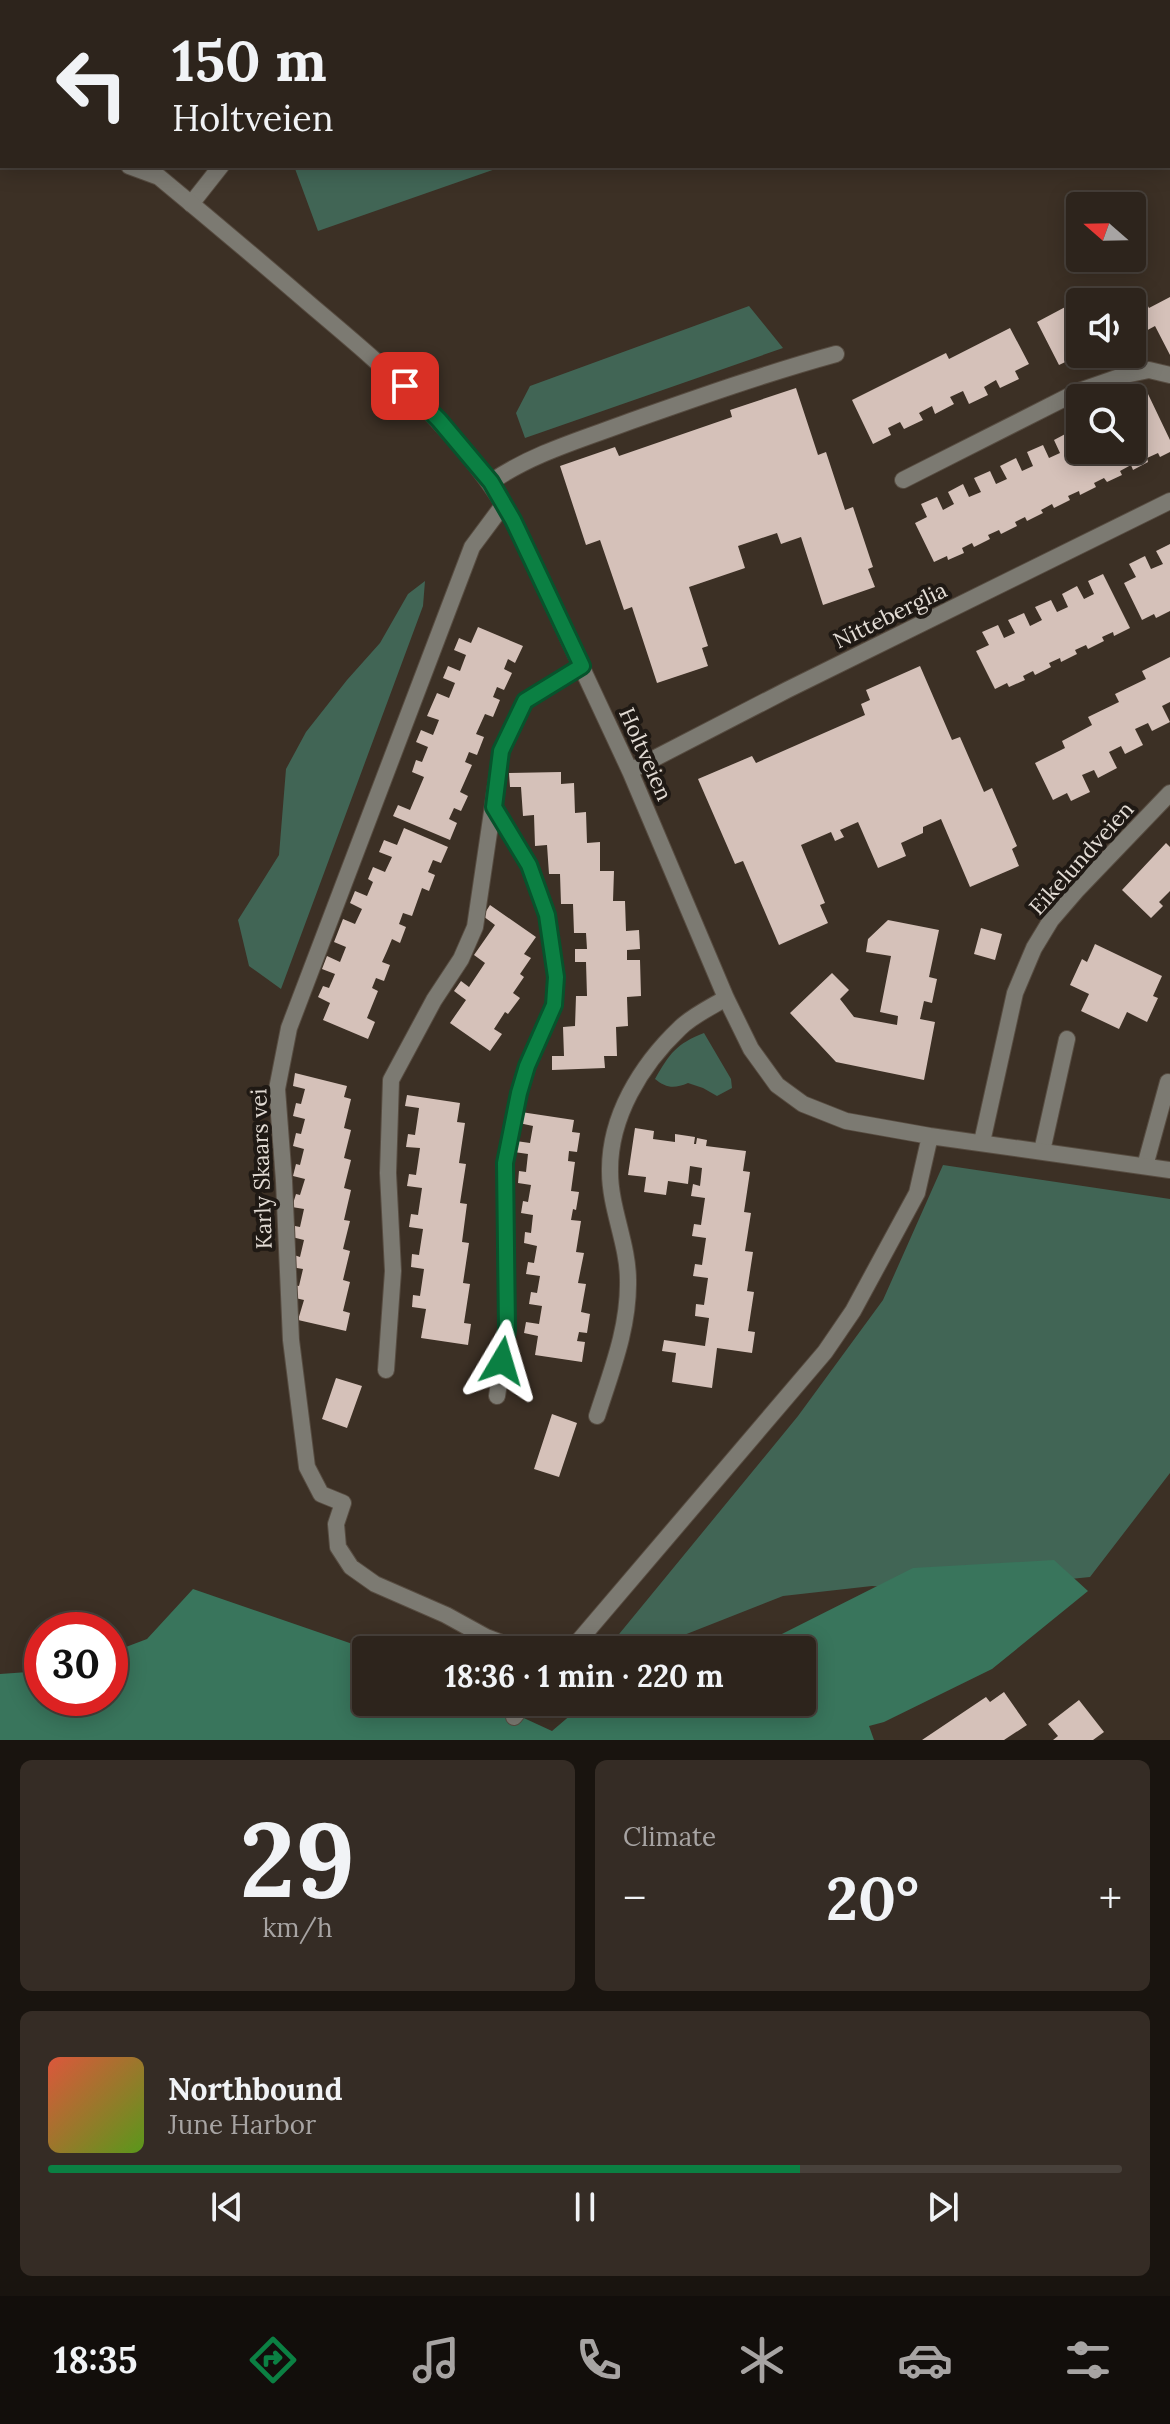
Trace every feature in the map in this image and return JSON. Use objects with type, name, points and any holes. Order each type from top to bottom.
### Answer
[{"type":"street","points":[[191,204],[219,168]]},
{"type":"street","name":"Holtveien","points":[[156,172],[387,370],[439,420],[491,482],[630,771],[726,998],[751,1049],[777,1085],[803,1104],[846,1121],[1170,1170]]},
{"type":"street","points":[[491,482],[515,465],[546,452],[715,391],[836,354]]},
{"type":"street","points":[[903,480],[1079,391],[1149,370],[1170,375]]},
{"type":"street","name":"Nitteberglia","points":[[630,771],[1170,501]]},
{"type":"street","name":"Karly Skaars vei","points":[[484,1636],[446,1615],[375,1584],[351,1567],[338,1547],[336,1524],[343,1503],[321,1494],[307,1467],[291,1340],[277,1089],[289,1028],[472,547],[504,504]]},
{"type":"street","points":[[386,1370],[393,1271],[388,1173],[391,1080],[434,1000],[461,959],[475,927],[501,751],[525,701],[582,666]]},
{"type":"street","name":"Eikelundveien","points":[[982,1142],[1015,993],[1034,948],[1051,920],[1076,891],[1170,793]]},
{"type":"street","points":[[494,807],[529,865],[547,915],[556,977],[554,1005],[527,1066],[505,1163],[507,1330],[497,1396]]},
{"type":"street","points":[[597,1416],[624,1334],[628,1280],[624,1241],[609,1173],[616,1120],[643,1070],[681,1027],[726,998]]},
{"type":"street","points":[[1042,1151],[1067,1039]]},
{"type":"street","points":[[1145,1166],[1168,1082]]},
{"type":"street","points":[[583,1636],[825,1352],[853,1311],[917,1193],[930,1136]]},
{"type":"green space","points":[[295,168],[498,168],[318,231]]},
{"type":"green space","points":[[749,306],[783,348],[525,438],[516,413],[530,386]]},
{"type":"green space","points":[[425,581],[423,606],[281,989],[249,966],[238,920],[279,855],[286,769],[306,732],[380,643],[408,594]]},
{"type":"green space","points":[[704,1033],[731,1079],[732,1088],[717,1096],[688,1083],[670,1087],[655,1079],[675,1050]]},
{"type":"green space","points":[[943,1165],[1170,1199],[1170,1473],[1090,1577],[950,1591],[872,1586],[783,1596],[682,1636],[617,1636],[798,1416],[883,1300]]},
{"type":"green space","points":[[1054,1560],[1088,1591],[992,1669],[884,1722],[869,1726],[874,1740],[0,1740],[0,1674],[24,1672],[24,1716],[128,1716],[128,1646],[147,1639],[193,1589],[352,1644],[352,1716],[519,1716],[552,1731],[570,1716],[816,1716],[816,1636],[778,1636],[913,1568]]},
{"type":"building","points":[[1170,297],[1170,355],[1155,326],[1146,331],[1146,303],[1149,308]]},
{"type":"building","points":[[1066,307],[1066,362],[1059,365],[1037,322]]},
{"type":"building","points":[[1010,328],[1029,364],[1015,371],[1019,379],[1000,388],[996,380],[984,387],[988,395],[969,404],[963,391],[950,397],[954,404],[935,414],[932,406],[919,413],[923,420],[904,429],[900,422],[888,428],[891,435],[873,444],[852,400],[946,353],[949,359]]},
{"type":"building","points":[[796,388],[818,455],[826,452],[845,510],[853,507],[873,567],[868,569],[875,587],[823,605],[801,537],[781,544],[777,533],[738,546],[745,568],[689,587],[708,646],[702,648],[708,666],[657,683],[632,607],[624,610],[600,540],[586,545],[560,466],[615,447],[619,456],[732,417],[730,410]]},
{"type":"building","points":[[1146,395],[1170,440],[1170,452],[1147,458],[1146,463]]},
{"type":"building","points":[[1066,434],[1066,464],[1144,464],[1133,470],[1131,465],[1120,471],[1122,475],[1107,482],[1104,478],[1094,483],[1096,487],[1080,495],[1079,491],[1068,496],[1070,500],[1054,508],[1052,504],[1027,521],[1025,517],[1015,522],[1017,526],[1001,534],[999,530],[974,547],[972,543],[962,548],[964,553],[934,562],[915,523],[927,517],[921,504],[937,497],[943,510],[954,504],[948,492],[963,484],[969,497],[981,492],[974,478],[990,471],[996,484],[1007,479],[1000,466],[1016,458],[1022,471],[1033,466],[1027,452],[1043,445],[1049,458],[1060,453],[1054,440]]},
{"type":"building","points":[[1170,544],[1170,611],[1142,620],[1124,583],[1136,577],[1129,564],[1145,556],[1151,569],[1163,564],[1156,551]]},
{"type":"building","points":[[1103,574],[1130,628],[1114,636],[1113,632],[1102,637],[1104,641],[1088,649],[1086,645],[1075,650],[1077,654],[1061,662],[1060,658],[1049,663],[1051,667],[1035,675],[1033,671],[1023,676],[1025,680],[995,689],[976,651],[989,645],[982,632],[998,625],[1004,638],[1015,633],[1008,620],[1024,613],[1030,626],[1042,620],[1035,607],[1051,600],[1057,612],[1068,607],[1062,594],[1077,586],[1084,599],[1094,594],[1088,581]]},
{"type":"building","points":[[478,627],[523,646],[515,663],[508,659],[504,669],[512,673],[504,690],[497,687],[493,697],[500,700],[493,717],[485,714],[476,734],[484,737],[477,755],[469,752],[465,762],[472,765],[460,792],[468,796],[461,811],[454,808],[449,819],[457,823],[450,840],[393,816],[398,805],[410,810],[424,777],[412,772],[416,760],[422,762],[428,747],[416,742],[421,730],[433,735],[439,720],[427,716],[437,693],[449,698],[455,683],[443,678],[448,666],[460,671],[466,655],[454,650],[459,638],[471,643]]},
{"type":"building","points":[[1170,657],[1170,702],[1162,706],[1170,722],[1152,731],[1148,723],[1135,729],[1143,745],[1125,754],[1121,746],[1109,752],[1117,768],[1098,778],[1094,770],[1082,775],[1090,792],[1071,801],[1067,793],[1053,800],[1035,763],[1065,748],[1062,741],[1092,725],[1088,717],[1119,702],[1115,694],[1146,679],[1142,671]]},
{"type":"building","points":[[920,666],[952,740],[960,737],[984,792],[992,788],[1017,846],[1012,849],[1019,866],[970,887],[941,819],[923,827],[923,833],[901,843],[906,856],[878,868],[858,822],[840,830],[844,837],[835,841],[831,832],[801,845],[825,903],[820,905],[828,923],[779,945],[743,861],[735,864],[698,779],[752,756],[756,763],[865,715],[861,704],[870,700],[866,690]]},
{"type":"building","points":[[561,772],[561,784],[574,783],[575,813],[586,812],[587,843],[600,842],[600,871],[614,871],[613,901],[625,901],[626,931],[639,930],[640,949],[627,950],[627,960],[640,960],[641,996],[627,997],[628,1026],[616,1027],[617,1056],[604,1056],[605,1068],[552,1070],[552,1056],[564,1056],[563,1027],[575,1026],[576,996],[587,996],[586,962],[575,962],[575,949],[587,949],[586,933],[574,933],[573,904],[561,904],[560,874],[549,874],[547,845],[535,846],[534,815],[523,816],[521,787],[510,787],[509,773]]},
{"type":"building","points":[[404,828],[448,847],[441,863],[433,860],[428,872],[435,875],[429,891],[422,888],[412,916],[403,913],[399,924],[406,927],[400,943],[392,939],[382,962],[390,965],[384,981],[376,978],[372,988],[378,991],[367,1018],[375,1022],[368,1039],[323,1020],[330,1003],[318,997],[323,986],[329,988],[335,974],[322,969],[327,956],[340,962],[346,947],[334,942],[343,919],[355,924],[362,909],[350,903],[355,891],[367,896],[373,882],[368,879],[373,867],[385,872],[392,857],[379,852],[384,840],[397,845]]},
{"type":"building","points":[[1166,843],[1170,847],[1170,891],[1159,902],[1163,906],[1151,918],[1122,890]]},
{"type":"building","points":[[490,905],[536,937],[524,954],[531,958],[520,974],[524,977],[513,993],[520,998],[508,1014],[505,1012],[494,1029],[502,1034],[490,1051],[450,1023],[466,1000],[454,991],[461,981],[469,987],[485,963],[474,955],[495,925],[483,916]]},
{"type":"building","points":[[888,920],[939,930],[929,977],[937,979],[932,1003],[924,1001],[920,1019],[935,1022],[924,1080],[836,1062],[790,1013],[832,973],[849,990],[840,999],[854,1017],[897,1025],[898,1016],[880,1012],[891,956],[866,952],[868,939]]},
{"type":"building","points":[[981,928],[1002,934],[995,960],[974,954]]},
{"type":"building","points":[[1095,944],[1162,976],[1153,996],[1158,998],[1147,1022],[1127,1012],[1119,1029],[1081,1011],[1089,994],[1070,985],[1082,959],[1087,962]]},
{"type":"building","points":[[295,1073],[347,1086],[344,1097],[351,1099],[344,1128],[351,1130],[344,1158],[351,1160],[344,1188],[351,1190],[344,1220],[350,1221],[343,1249],[350,1251],[343,1280],[350,1282],[343,1311],[350,1313],[346,1331],[298,1320],[304,1300],[291,1297],[294,1285],[299,1286],[303,1269],[291,1267],[294,1255],[300,1257],[304,1240],[292,1237],[295,1226],[300,1227],[304,1209],[292,1207],[305,1179],[293,1176],[304,1149],[293,1146],[296,1133],[301,1134],[305,1119],[293,1116],[296,1103],[301,1104],[305,1089],[293,1086]]},
{"type":"building","points":[[407,1095],[460,1103],[457,1122],[465,1123],[459,1163],[466,1164],[460,1203],[467,1204],[462,1242],[469,1243],[463,1283],[470,1284],[464,1323],[471,1324],[468,1345],[421,1338],[426,1309],[412,1307],[413,1295],[420,1296],[424,1269],[411,1267],[412,1254],[419,1255],[423,1229],[409,1227],[411,1214],[418,1215],[422,1188],[407,1186],[409,1174],[416,1175],[420,1148],[406,1147],[408,1134],[415,1135],[419,1108],[405,1106]]},
{"type":"building","points":[[521,1112],[574,1120],[572,1132],[580,1133],[577,1152],[569,1151],[568,1161],[575,1162],[571,1191],[579,1192],[571,1220],[581,1221],[576,1252],[584,1253],[578,1283],[586,1284],[581,1312],[590,1314],[587,1333],[579,1332],[577,1341],[585,1342],[582,1362],[535,1355],[538,1336],[524,1333],[526,1322],[539,1324],[542,1306],[529,1304],[531,1292],[537,1293],[540,1276],[526,1274],[528,1262],[534,1263],[537,1246],[524,1243],[525,1232],[531,1233],[533,1215],[521,1213],[523,1201],[528,1202],[531,1185],[518,1183],[519,1171],[526,1172],[528,1154],[514,1152],[516,1141],[530,1143],[533,1126],[519,1123]]},
{"type":"building","points":[[635,1128],[654,1131],[653,1139],[675,1142],[675,1134],[695,1137],[694,1144],[697,1138],[707,1140],[706,1146],[746,1151],[743,1171],[750,1172],[744,1212],[751,1213],[745,1251],[753,1252],[747,1291],[754,1292],[748,1331],[755,1332],[752,1353],[717,1348],[712,1388],[672,1382],[676,1353],[662,1351],[664,1340],[705,1346],[709,1318],[695,1316],[696,1304],[704,1305],[708,1278],[693,1276],[695,1264],[702,1265],[706,1238],[692,1236],[694,1224],[701,1225],[705,1198],[691,1196],[693,1184],[700,1186],[702,1168],[690,1166],[688,1184],[668,1181],[666,1195],[644,1192],[646,1177],[628,1175]]},
{"type":"building","points":[[336,1378],[362,1386],[347,1428],[322,1419]]},
{"type":"building","points":[[552,1414],[577,1423],[559,1477],[534,1469]]},
{"type":"building","points":[[1004,1692],[1027,1725],[1004,1740],[922,1740],[986,1697],[990,1702]]},
{"type":"building","points":[[1079,1700],[1104,1732],[1093,1740],[1053,1740],[1058,1736],[1048,1724]]},
{"type":"route","points":[[405,386],[439,420],[491,482],[513,520],[582,666],[525,701],[501,751],[494,807],[529,865],[547,915],[556,977],[554,1005],[527,1066],[510,1129],[505,1163],[507,1330],[502,1361]]}]
